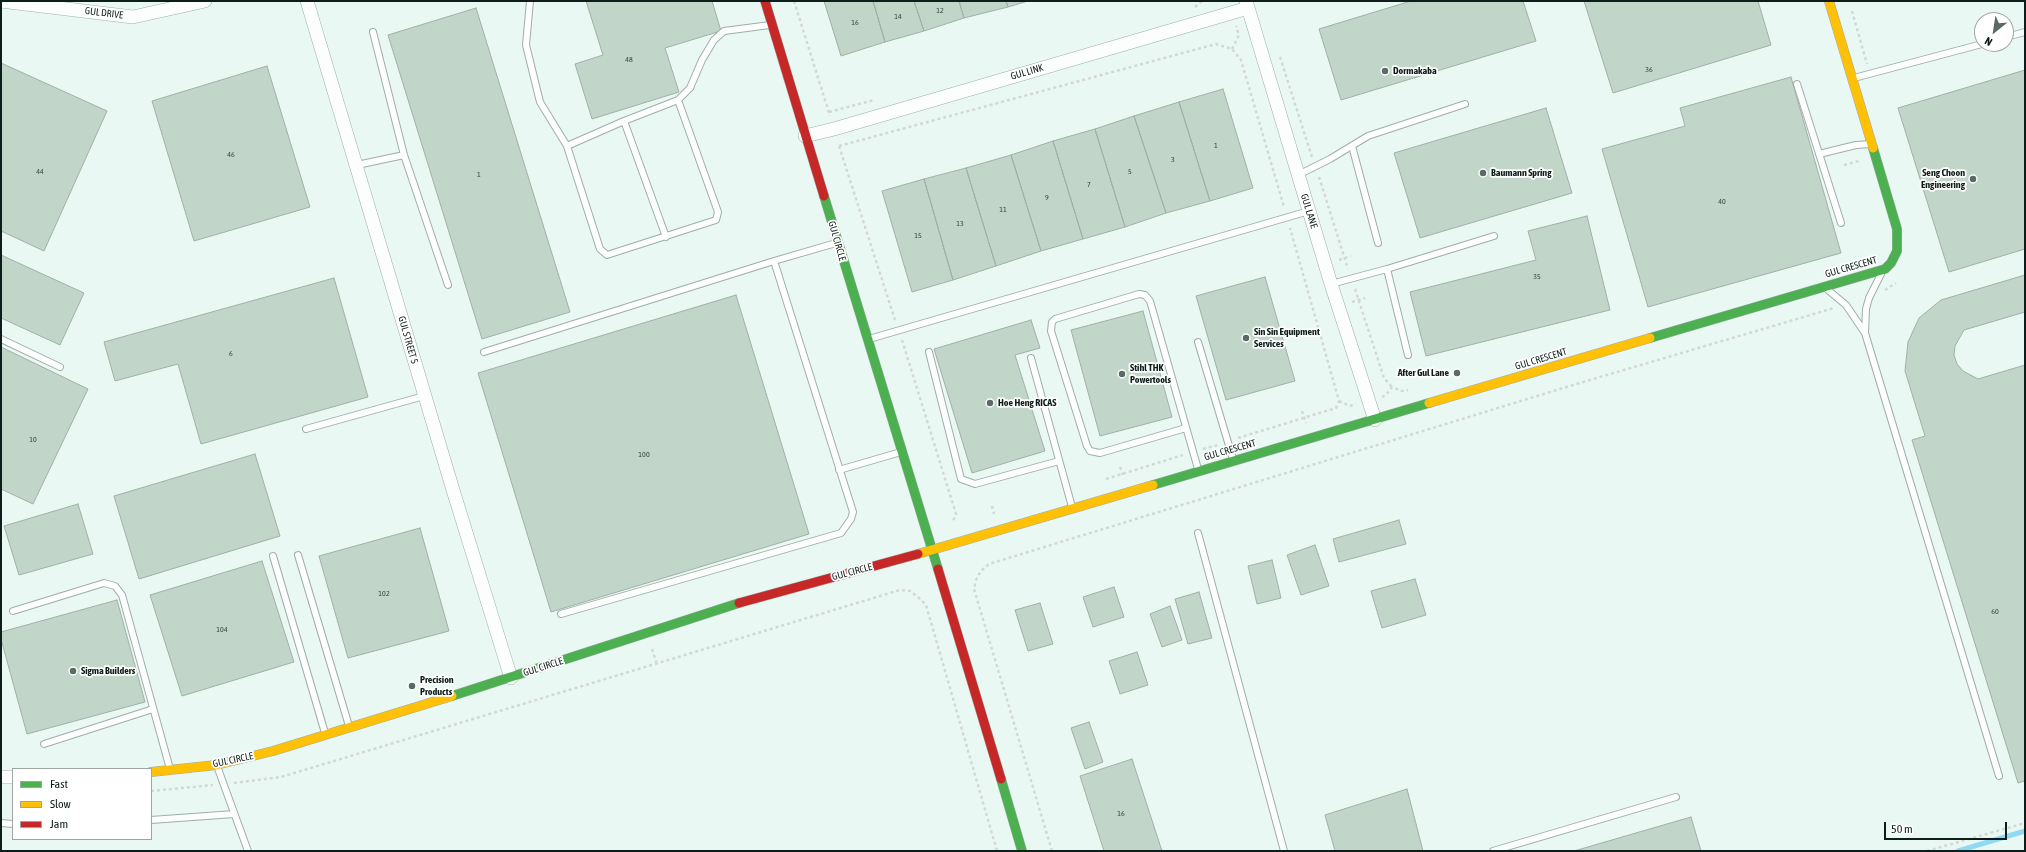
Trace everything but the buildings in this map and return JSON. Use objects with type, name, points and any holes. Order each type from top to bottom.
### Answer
[{"type":"street","name":"GUL DRIVE","points":[[1,1],[133,17],[205,1]]},
{"type":"street","name":"GUL STREET 5","points":[[307,1],[357,165],[424,396],[511,678]]},
{"type":"street","name":"GUL CIRCLE","points":[[765,1],[901,452],[967,662],[1022,851]]},
{"type":"street","name":"GUL CRESCENT","points":[[932,550],[1072,507],[1376,420],[1884,269],[1891,263],[1897,251],[1897,229],[1873,144],[1829,1]]},
{"type":"street","name":"GUL LINK","points":[[806,136],[834,129],[1247,4]]},
{"type":"street","name":"GUL LANE","points":[[1247,4],[1331,284],[1376,420]]},
{"type":"street","name":"GUL CIRCLE","points":[[152,772],[216,765],[273,753],[326,734],[350,728],[511,678],[755,598],[932,550]]},
{"type":"street","points":[[1,777],[12,777]]},
{"type":"lane","points":[[530,1],[526,45],[540,102],[567,146],[600,249],[607,255],[716,220],[718,212],[678,100]]},
{"type":"lane","points":[[567,146],[624,121],[678,100],[690,88],[702,60],[714,40],[724,31],[772,25]]},
{"type":"lane","points":[[373,32],[404,154],[448,285]]},
{"type":"lane","points":[[2014,35],[2025,32]]},
{"type":"lane","points":[[1853,79],[1974,46]]},
{"type":"lane","points":[[1798,84],[1840,223]]},
{"type":"lane","points":[[1298,175],[1368,136],[1465,104]]},
{"type":"lane","points":[[624,121],[666,237]]},
{"type":"lane","points":[[1819,154],[1856,145],[1873,144]]},
{"type":"lane","points":[[1352,146],[1378,244]]},
{"type":"lane","points":[[357,165],[404,154]]},
{"type":"lane","points":[[867,340],[1309,211]]},
{"type":"lane","points":[[1331,284],[1387,269],[1494,236]]},
{"type":"lane","points":[[484,352],[774,261],[838,243]]},
{"type":"lane","points":[[561,614],[841,533],[851,519],[853,512],[774,261]]},
{"type":"lane","points":[[1387,269],[1408,355]]},
{"type":"lane","points":[[1865,333],[1866,309],[1869,298],[1884,269]]},
{"type":"lane","points":[[1824,287],[1846,305],[1865,333],[1999,776]]},
{"type":"lane","points":[[1186,428],[1100,454],[1090,450],[1087,446],[1051,331],[1052,322],[1055,319],[1139,294],[1146,295],[1150,301],[1193,452],[1198,471]]},
{"type":"lane","points":[[1,339],[60,367]]},
{"type":"lane","points":[[1198,342],[1233,460]]},
{"type":"lane","points":[[929,352],[961,479],[975,484],[1059,461]]},
{"type":"lane","points":[[1031,358],[1072,507]]},
{"type":"lane","points":[[306,429],[424,396]]},
{"type":"lane","points":[[839,470],[901,452]]},
{"type":"lane","points":[[1198,533],[1284,851]]},
{"type":"lane","points":[[298,555],[350,728]]},
{"type":"lane","points":[[273,556],[326,734]]},
{"type":"lane","points":[[13,611],[104,583],[114,586],[122,595],[171,771]]},
{"type":"lane","points":[[44,744],[153,709]]},
{"type":"lane","points":[[216,765],[248,851]]},
{"type":"lane","points":[[1493,851],[1676,797]]},
{"type":"lane","points":[[152,820],[234,814]]},
{"type":"lane","points":[[1,823],[12,824]]},
{"type":"path","points":[[794,1],[956,514],[953,521]]},
{"type":"path","points":[[1851,8],[1870,74]]},
{"type":"path","points":[[839,146],[1216,44],[1232,49],[1241,60],[1340,401],[1336,408],[1102,480]]},
{"type":"path","points":[[1278,52],[1384,378],[1392,387],[1402,391],[1412,390]]},
{"type":"path","points":[[1856,145],[1863,168]]},
{"type":"path","points":[[1869,298],[1894,286],[1898,280]]},
{"type":"path","points":[[1052,851],[974,589],[976,580],[981,571],[989,564],[1558,390],[1846,305]]},
{"type":"path","points":[[1340,401],[1350,406],[1369,401],[1386,395],[1392,387]]},
{"type":"path","points":[[152,791],[281,777],[900,590],[910,591],[926,605],[997,851]]},
{"type":"path","points":[[1927,851],[2025,823]]},
{"type":"waterway","points":[[1958,851],[2025,831]]},
{"type":"traffic: fast","points":[[1650,338],[1885,269],[1891,263],[1897,251],[1897,229],[1873,148]]},
{"type":"traffic: fast","points":[[824,196],[938,569]]},
{"type":"traffic: fast","points":[[1153,485],[1429,403]]},
{"type":"traffic: fast","points":[[452,696],[739,603]]},
{"type":"traffic: fast","points":[[1001,779],[1022,851]]},
{"type":"traffic: slow","points":[[1829,1],[1873,148]]},
{"type":"traffic: slow","points":[[1429,403],[1650,338]]},
{"type":"traffic: slow","points":[[918,554],[1153,485]]},
{"type":"traffic: slow","points":[[152,772],[216,765],[273,751],[452,696]]},
{"type":"traffic: jam","points":[[765,1],[824,196]]},
{"type":"traffic: jam","points":[[739,603],[918,554]]},
{"type":"traffic: jam","points":[[938,569],[1001,779]]},
{"type":"place","name":"Dormakaba","points":[[1385,71]]},
{"type":"place","name":"Baumann Spring","points":[[1483,173]]},
{"type":"place","name":"Seng Choon Engineering","points":[[1973,179]]},
{"type":"place","name":"Sin Sin Equipment Services","points":[[1246,338]]},
{"type":"place","name":"After Gul Lane","points":[[1457,373]]},
{"type":"place","name":"Stihl THK Powertools","points":[[1122,374]]},
{"type":"place","name":"Hoe Heng RICAS","points":[[990,403]]},
{"type":"place","name":"Sigma Builders","points":[[73,671]]},
{"type":"place","name":"Precision Products","points":[[412,686]]}]
